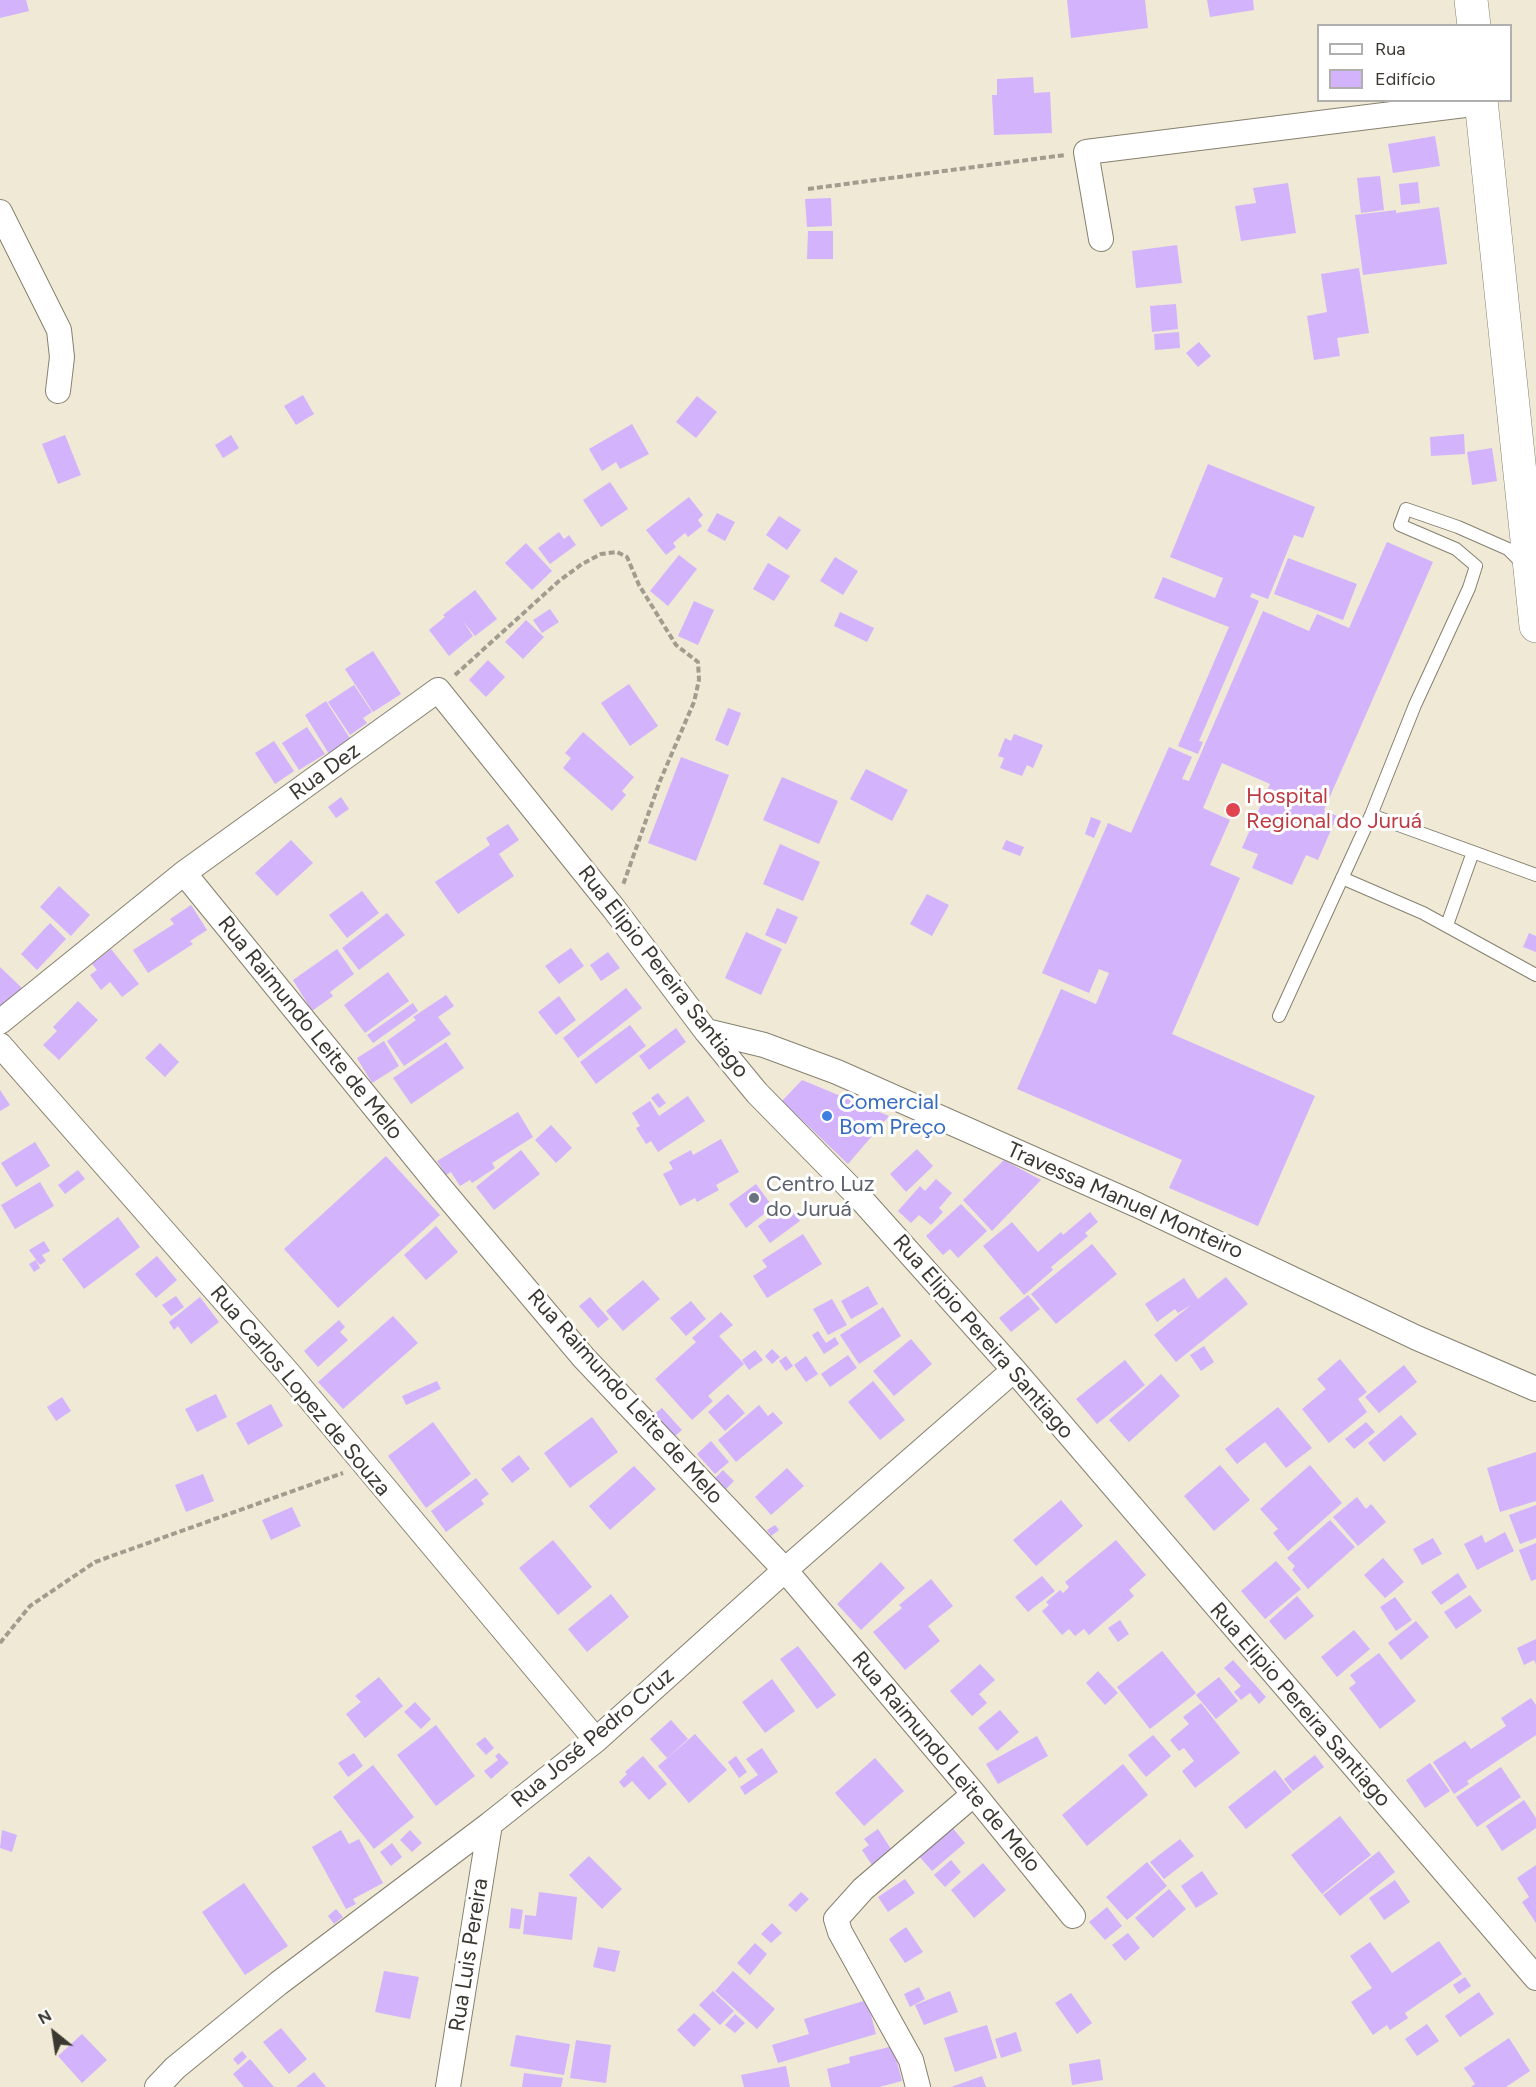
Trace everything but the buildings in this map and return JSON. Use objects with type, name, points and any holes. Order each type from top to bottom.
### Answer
[{"type":"main road","points":[[1471,0],[1474,24]]},
{"type":"main road","points":[[1481,102],[1536,626]]},
{"type":"street","points":[[1101,239],[1086,152],[1481,102]]},
{"type":"street","points":[[0,212],[59,330],[62,357],[58,391]]},
{"type":"street","name":"Rua Dez","points":[[0,1022],[184,873],[438,690]]},
{"type":"street","name":"Rua Elipio Pereira Santiago","points":[[438,690],[614,909],[706,1031],[757,1093],[862,1200],[1014,1371],[1536,1978]]},
{"type":"street","name":"Rua Raimundo Leite de Melo","points":[[184,873],[443,1191],[577,1349],[785,1570],[974,1794],[1073,1916]]},
{"type":"street","name":"Travessa Manuel Monteiro","points":[[706,1031],[764,1045],[837,1072],[1137,1205],[1417,1338],[1536,1389]]},
{"type":"street","name":"Rua Carlos Lopez de Souza","points":[[0,1045],[290,1376],[596,1740]]},
{"type":"street","name":"Rua José Pedro Cruz","points":[[157,2087],[175,2068],[279,1983],[490,1824],[596,1740],[785,1570],[1014,1371]]},
{"type":"street","points":[[918,2087],[910,2060],[840,1932],[836,1919],[863,1889],[974,1794]]},
{"type":"street","name":"Rua Luis Pereira","points":[[448,2087],[490,1824]]},
{"type":"lane","points":[[1279,1016],[1371,815],[1414,705],[1469,588],[1476,566],[1456,549],[1400,525],[1406,509],[1458,527],[1508,549],[1531,573]]},
{"type":"lane","points":[[1371,815],[1536,875]]},
{"type":"lane","points":[[1447,925],[1473,852]]},
{"type":"lane","points":[[1342,878],[1378,892],[1447,925],[1536,975]]},
{"type":"path","points":[[808,189],[1086,152]]},
{"type":"path","points":[[438,690],[559,581],[582,564],[601,554],[617,552],[627,557],[639,585],[676,645],[698,662],[699,681],[694,702],[660,781],[614,909]]},
{"type":"path","points":[[0,1643],[30,1606],[95,1562],[364,1466]]},
{"type":"place","name":"Hospital Regional do Juruá","points":[[1233,810]]},
{"type":"place","name":"Comercial Bom Preço","points":[[827,1116]]},
{"type":"place","name":"Centro Luz do Juruá","points":[[754,1198]]}]
